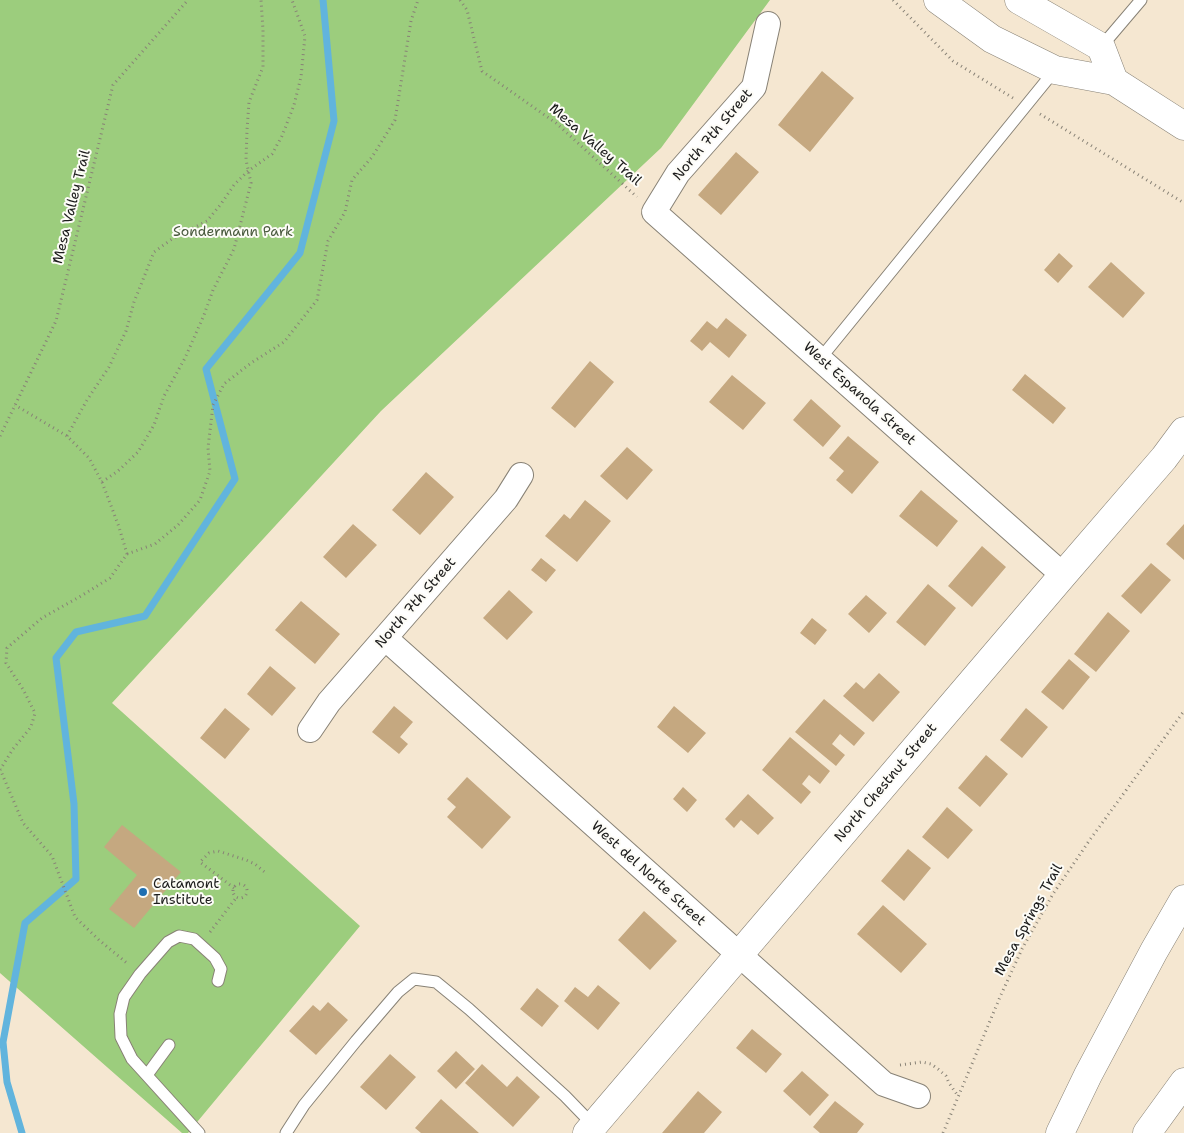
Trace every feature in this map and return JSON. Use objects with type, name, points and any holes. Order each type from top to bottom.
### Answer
[{"type":"main road","points":[[938,0],[992,39],[1055,70],[1114,81],[1184,126]]},
{"type":"main road","points":[[1019,0],[1100,47],[1114,81]]},
{"type":"main road","name":"North Chestnut Street","points":[[594,1130],[739,955],[1164,458],[1184,431]]},
{"type":"main road","points":[[1060,1133],[1088,1075],[1184,899]]},
{"type":"main road","points":[[1147,1133],[1184,1082]]},
{"type":"street","name":"North 7th Street","points":[[654,212],[678,173],[754,87],[768,24]]},
{"type":"street","name":"West Espanola Street","points":[[654,212],[1063,575]]},
{"type":"street","name":"North 7th Street","points":[[310,730],[329,702],[506,499],[521,475]]},
{"type":"street","name":"West del Norte Street","points":[[385,638],[884,1084],[918,1096]]},
{"type":"lane","points":[[1100,47],[1141,0]]},
{"type":"lane","points":[[820,359],[1055,70]]},
{"type":"lane","points":[[199,1133],[132,1059],[121,1037],[120,1014],[124,997],[140,974],[168,942],[178,936],[194,939],[215,958],[221,969],[218,981]]},
{"type":"lane","points":[[286,1133],[304,1105],[362,1034],[398,992],[414,979],[436,982],[443,987],[565,1096],[594,1130]]},
{"type":"lane","points":[[148,1075],[169,1045]]},
{"type":"path","name":"Mesa Valley Trail","points":[[0,436],[56,321],[113,85],[188,0]]},
{"type":"path","points":[[102,482],[118,471],[138,452],[154,425],[164,396],[185,358],[213,290],[234,249],[251,183],[246,160],[249,102],[263,67],[263,30],[260,0]]},
{"type":"path","points":[[67,436],[108,367],[126,331],[134,302],[154,252],[172,239],[207,221],[248,171],[272,154],[282,136],[294,105],[301,77],[305,36],[292,0]]},
{"type":"path","points":[[140,974],[75,917],[52,856],[23,823],[0,769],[13,749],[31,728],[35,713],[24,691],[6,663],[7,648],[42,618],[110,578],[127,554],[155,544],[178,525],[200,500],[210,471],[208,448],[213,405],[224,384],[251,363],[284,342],[317,300],[328,241],[345,212],[352,180],[372,157],[395,120],[411,21],[418,0]]},
{"type":"path","name":"Mesa Valley Trail","points":[[460,0],[467,10],[482,71],[556,123],[654,212]]},
{"type":"path","points":[[15,405],[67,436],[89,458],[102,482],[120,527],[127,554]]},
{"type":"path","name":"Mesa Springs Trail","points":[[943,1133],[1022,949],[1053,894],[1088,840],[1184,711]]},
{"type":"path","points":[[234,888],[200,862],[208,853],[218,850],[255,864],[267,874]]},
{"type":"path","points":[[236,885],[244,885],[247,894],[243,898],[236,898],[233,893],[234,888],[236,885]]},
{"type":"path","points":[[222,917],[236,898]]},
{"type":"green space","name":"Sondermann Park","points":[[0,0],[770,0],[661,148],[381,411],[112,703],[360,926],[188,1133],[182,1133],[0,973]]},
{"type":"building","points":[[822,71],[854,98],[810,152],[778,125]]},
{"type":"building","points":[[736,152],[759,172],[721,215],[698,195]]},
{"type":"building","points":[[1059,253],[1073,266],[1058,283],[1044,270]]},
{"type":"building","points":[[1111,262],[1145,293],[1123,318],[1088,287]]},
{"type":"building","points":[[726,318],[747,335],[729,358],[710,342],[702,351],[690,341],[707,321],[717,329]]},
{"type":"building","points":[[590,361],[614,382],[575,428],[551,408]]},
{"type":"building","points":[[1025,374],[1066,408],[1053,424],[1012,390]]},
{"type":"building","points":[[732,375],[766,403],[743,430],[709,402]]},
{"type":"building","points":[[811,399],[841,426],[823,447],[793,420]]},
{"type":"building","points":[[848,436],[879,462],[852,494],[836,480],[844,471],[829,458]]},
{"type":"building","points":[[627,447],[653,470],[627,500],[600,476]]},
{"type":"building","points":[[426,472],[454,497],[420,535],[392,510]]},
{"type":"building","points":[[921,490],[958,521],[937,547],[899,516]]},
{"type":"building","points":[[585,500],[611,521],[577,562],[545,536],[564,514],[570,519]]},
{"type":"building","points":[[353,524],[377,545],[346,578],[323,557]]},
{"type":"building","points":[[1184,524],[1184,560],[1166,544]]},
{"type":"building","points":[[982,546],[1006,567],[972,607],[948,586]]},
{"type":"building","points":[[541,558],[556,570],[546,582],[531,570]]},
{"type":"building","points":[[1151,563],[1171,580],[1141,614],[1121,596]]},
{"type":"building","points":[[928,584],[956,608],[925,646],[896,622]]},
{"type":"building","points":[[509,590],[533,612],[507,640],[483,618]]},
{"type":"building","points":[[866,595],[887,613],[869,633],[848,614]]},
{"type":"building","points":[[301,601],[340,634],[315,664],[275,630]]},
{"type":"building","points":[[1108,612],[1130,631],[1096,672],[1074,654]]},
{"type":"building","points":[[812,618],[827,630],[815,645],[800,633]]},
{"type":"building","points":[[1069,659],[1090,677],[1063,710],[1041,692]]},
{"type":"building","points":[[270,666],[296,688],[272,716],[247,694]]},
{"type":"building","points":[[879,673],[900,692],[873,722],[843,696],[856,682],[864,689]]},
{"type":"building","points":[[824,699],[865,733],[854,746],[840,734],[832,744],[845,755],[836,766],[795,732]]},
{"type":"building","points":[[394,706],[413,722],[400,737],[408,744],[399,754],[372,732]]},
{"type":"building","points":[[674,706],[706,733],[688,753],[657,727]]},
{"type":"building","points":[[225,708],[250,729],[225,759],[200,738]]},
{"type":"building","points":[[1026,708],[1048,727],[1022,758],[1000,740]]},
{"type":"building","points":[[790,737],[830,771],[820,784],[809,775],[802,784],[811,792],[801,804],[762,770]]},
{"type":"building","points":[[986,755],[1008,774],[980,807],[958,788]]},
{"type":"building","points":[[467,777],[511,817],[482,849],[447,817],[456,807],[447,799]]},
{"type":"building","points":[[683,787],[697,800],[687,812],[673,799]]},
{"type":"building","points":[[748,794],[774,818],[758,835],[741,820],[734,828],[725,819]]},
{"type":"building","points":[[947,807],[973,830],[948,859],[922,837]]},
{"type":"building","name":"Catamont Institute","points":[[122,825],[181,872],[134,928],[109,909],[137,875],[104,847]]},
{"type":"building","points":[[908,849],[931,868],[904,901],[881,881]]},
{"type":"building","points":[[883,905],[927,944],[901,973],[857,934]]},
{"type":"building","points":[[644,911],[677,941],[650,970],[618,940]]},
{"type":"building","points":[[598,985],[620,1003],[598,1030],[564,1001],[575,987],[588,997]]},
{"type":"building","points":[[537,988],[559,1006],[542,1027],[520,1009]]},
{"type":"building","points":[[328,1002],[348,1020],[316,1055],[289,1031],[313,1005],[320,1011]]},
{"type":"building","points":[[752,1029],[782,1054],[766,1073],[736,1048]]},
{"type":"building","points":[[456,1051],[475,1069],[456,1089],[437,1071]]},
{"type":"building","points":[[390,1054],[416,1077],[386,1110],[360,1087]]},
{"type":"building","points":[[482,1064],[507,1087],[517,1076],[540,1097],[513,1127],[465,1083]]},
{"type":"building","points":[[802,1071],[829,1095],[810,1116],[783,1091]]},
{"type":"building","points":[[698,1091],[722,1112],[704,1133],[662,1133]]},
{"type":"building","points":[[441,1099],[479,1133],[421,1133],[415,1128]]},
{"type":"building","points":[[835,1101],[864,1124],[857,1133],[820,1133],[813,1127]]},
{"type":"waterway","points":[[22,1133],[7,1082],[3,1042],[25,923],[76,879],[74,804],[56,658],[76,632],[145,616],[235,479],[206,369],[300,253],[334,121],[323,0]]},
{"type":"place","name":"Catamont Institute","points":[[143,892]]}]
